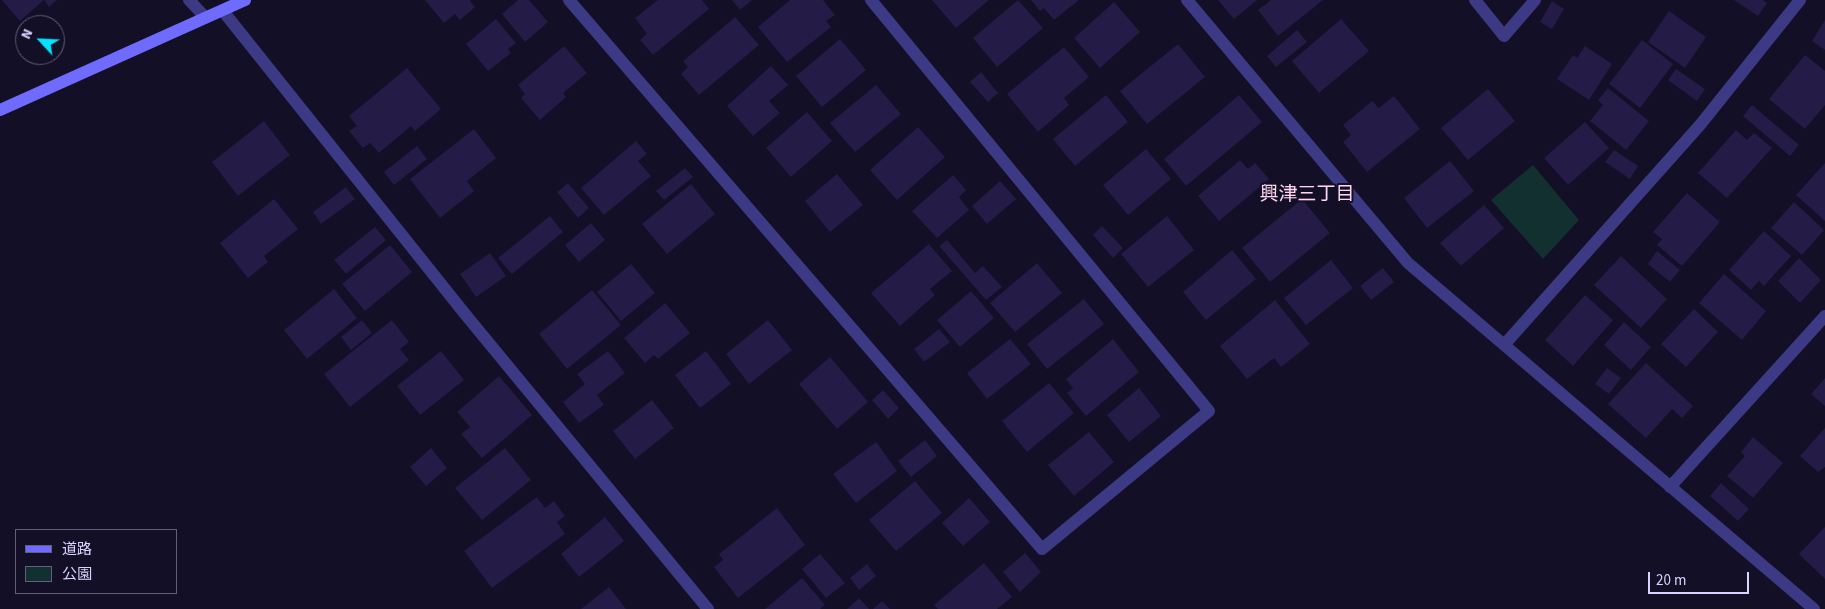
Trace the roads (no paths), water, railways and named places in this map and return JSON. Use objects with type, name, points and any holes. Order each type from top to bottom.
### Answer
[{"type":"street","points":[[189,0],[206,18]]},
{"type":"street","points":[[0,110],[245,0]]},
{"type":"street","points":[[570,0],[1042,549],[1209,411],[871,0]]},
{"type":"street","points":[[1187,0],[1408,263],[1814,609]]},
{"type":"street","points":[[1475,0],[1504,36],[1535,0]]},
{"type":"street","points":[[1504,345],[1700,125],[1800,0]]},
{"type":"street","points":[[223,11],[472,321],[708,609]]},
{"type":"street","points":[[1670,487],[1825,316]]},
{"type":"district","name":"興津三丁目","points":[[1307,196]]}]
